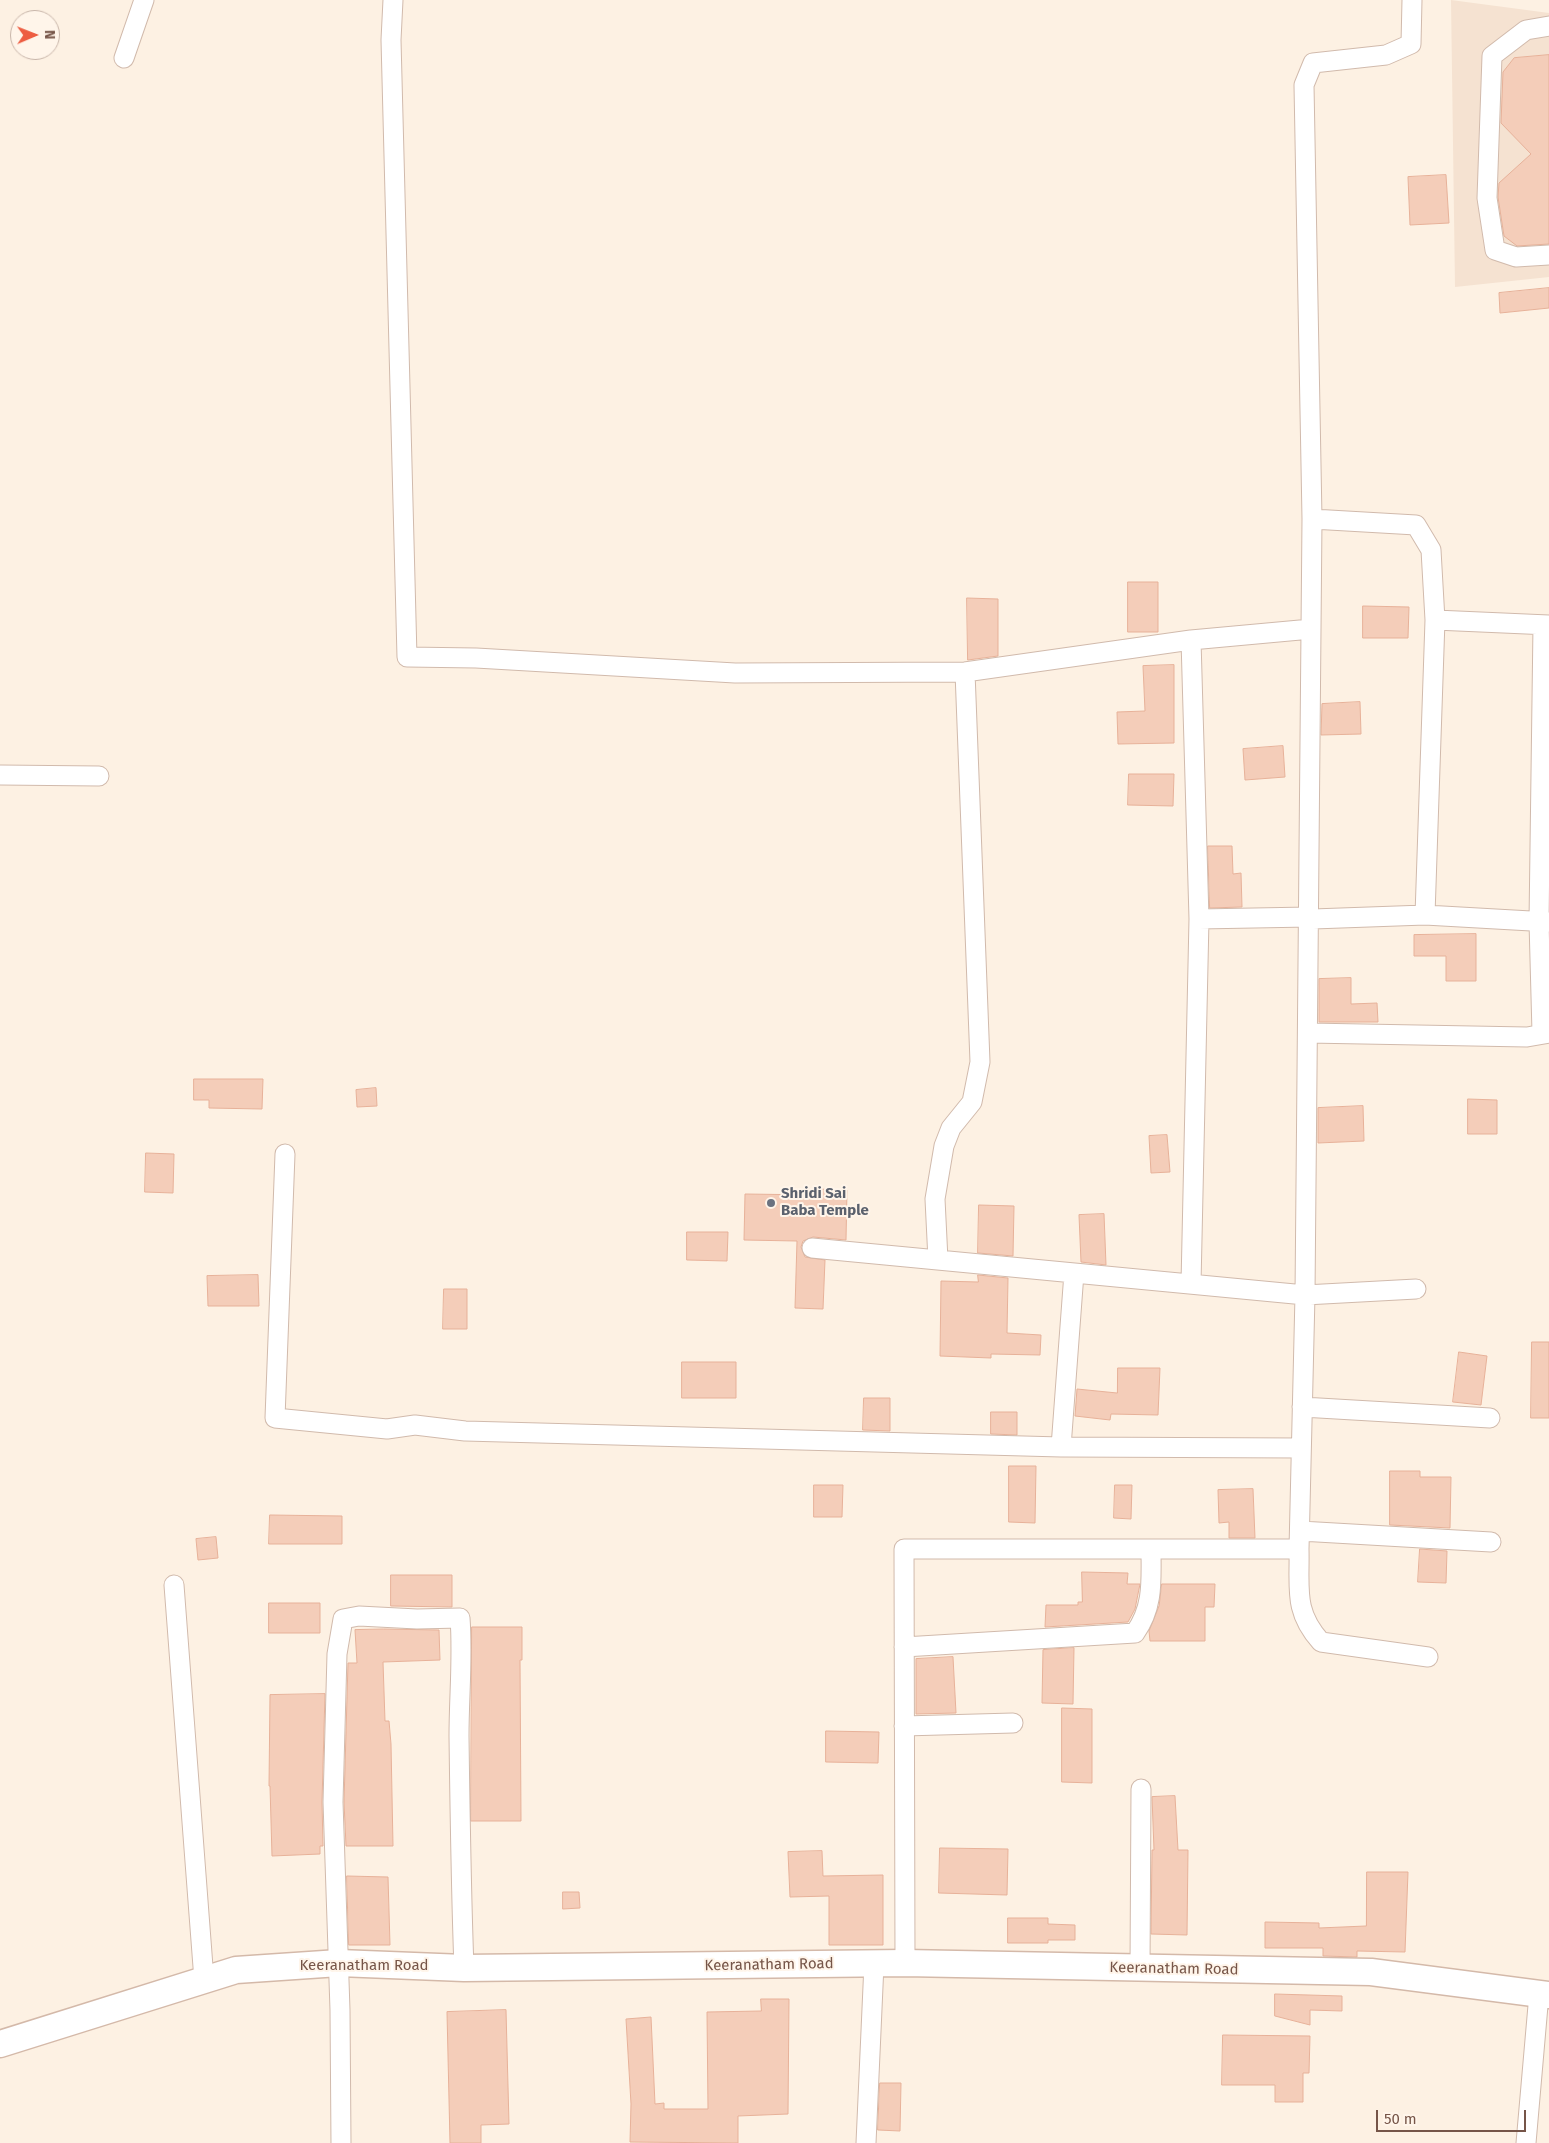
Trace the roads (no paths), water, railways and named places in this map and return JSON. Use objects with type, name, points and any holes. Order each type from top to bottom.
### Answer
[{"type":"street","points":[[124,58],[144,0]]},
{"type":"street","points":[[393,0],[391,40],[407,657],[476,658],[735,673],[965,672],[1191,640],[1311,629]]},
{"type":"street","points":[[1412,0],[1412,44],[1386,56],[1313,63],[1304,85],[1312,519],[1305,1294],[1299,1540],[1300,1608],[1305,1621],[1322,1642],[1428,1657]]},
{"type":"street","points":[[1549,26],[1526,30],[1492,56],[1487,198],[1495,250],[1516,257],[1549,255]]},
{"type":"street","points":[[1312,519],[1416,525],[1431,550],[1435,620],[1425,915]]},
{"type":"street","points":[[1308,1033],[1527,1036],[1546,1033],[1544,922],[1546,625],[1435,620]]},
{"type":"street","points":[[1191,640],[1199,919],[1191,1284]]},
{"type":"street","points":[[938,1260],[934,1199],[944,1146],[951,1128],[972,1102],[980,1062],[965,672]]},
{"type":"street","points":[[0,775],[99,776]]},
{"type":"street","points":[[1199,919],[1308,917],[1312,919],[1425,915],[1544,922]]},
{"type":"street","points":[[284,1154],[275,1418],[387,1429],[416,1424],[464,1431],[1061,1447],[1302,1448]]},
{"type":"street","points":[[812,1248],[1305,1294],[1416,1289]]},
{"type":"street","points":[[1061,1447],[1074,1273]]},
{"type":"street","points":[[1302,1407],[1490,1418]]},
{"type":"street","points":[[905,1964],[904,1549],[1151,1549],[1299,1540],[1491,1542]]},
{"type":"street","points":[[904,1647],[1135,1633],[1144,1620],[1149,1606],[1151,1549]]},
{"type":"street","points":[[174,1585],[204,1980]]},
{"type":"street","points":[[341,2143],[339,1964],[334,1802],[337,1654],[343,1619],[359,1616],[417,1620],[460,1618],[462,1644],[460,1828],[464,1968]]},
{"type":"street","points":[[904,1726],[1013,1723]]},
{"type":"street","points":[[1140,1968],[1141,1789]]},
{"type":"street","name":"Keeranatham Road","points":[[0,2044],[236,1970],[339,1964],[464,1968],[905,1964],[1371,1972],[1544,1995]]},
{"type":"street","points":[[866,2143],[874,1964]]},
{"type":"street","points":[[1526,2143],[1544,1995]]},
{"type":"place","name":"Shridi Sai Baba Temple","points":[[771,1203]]}]
